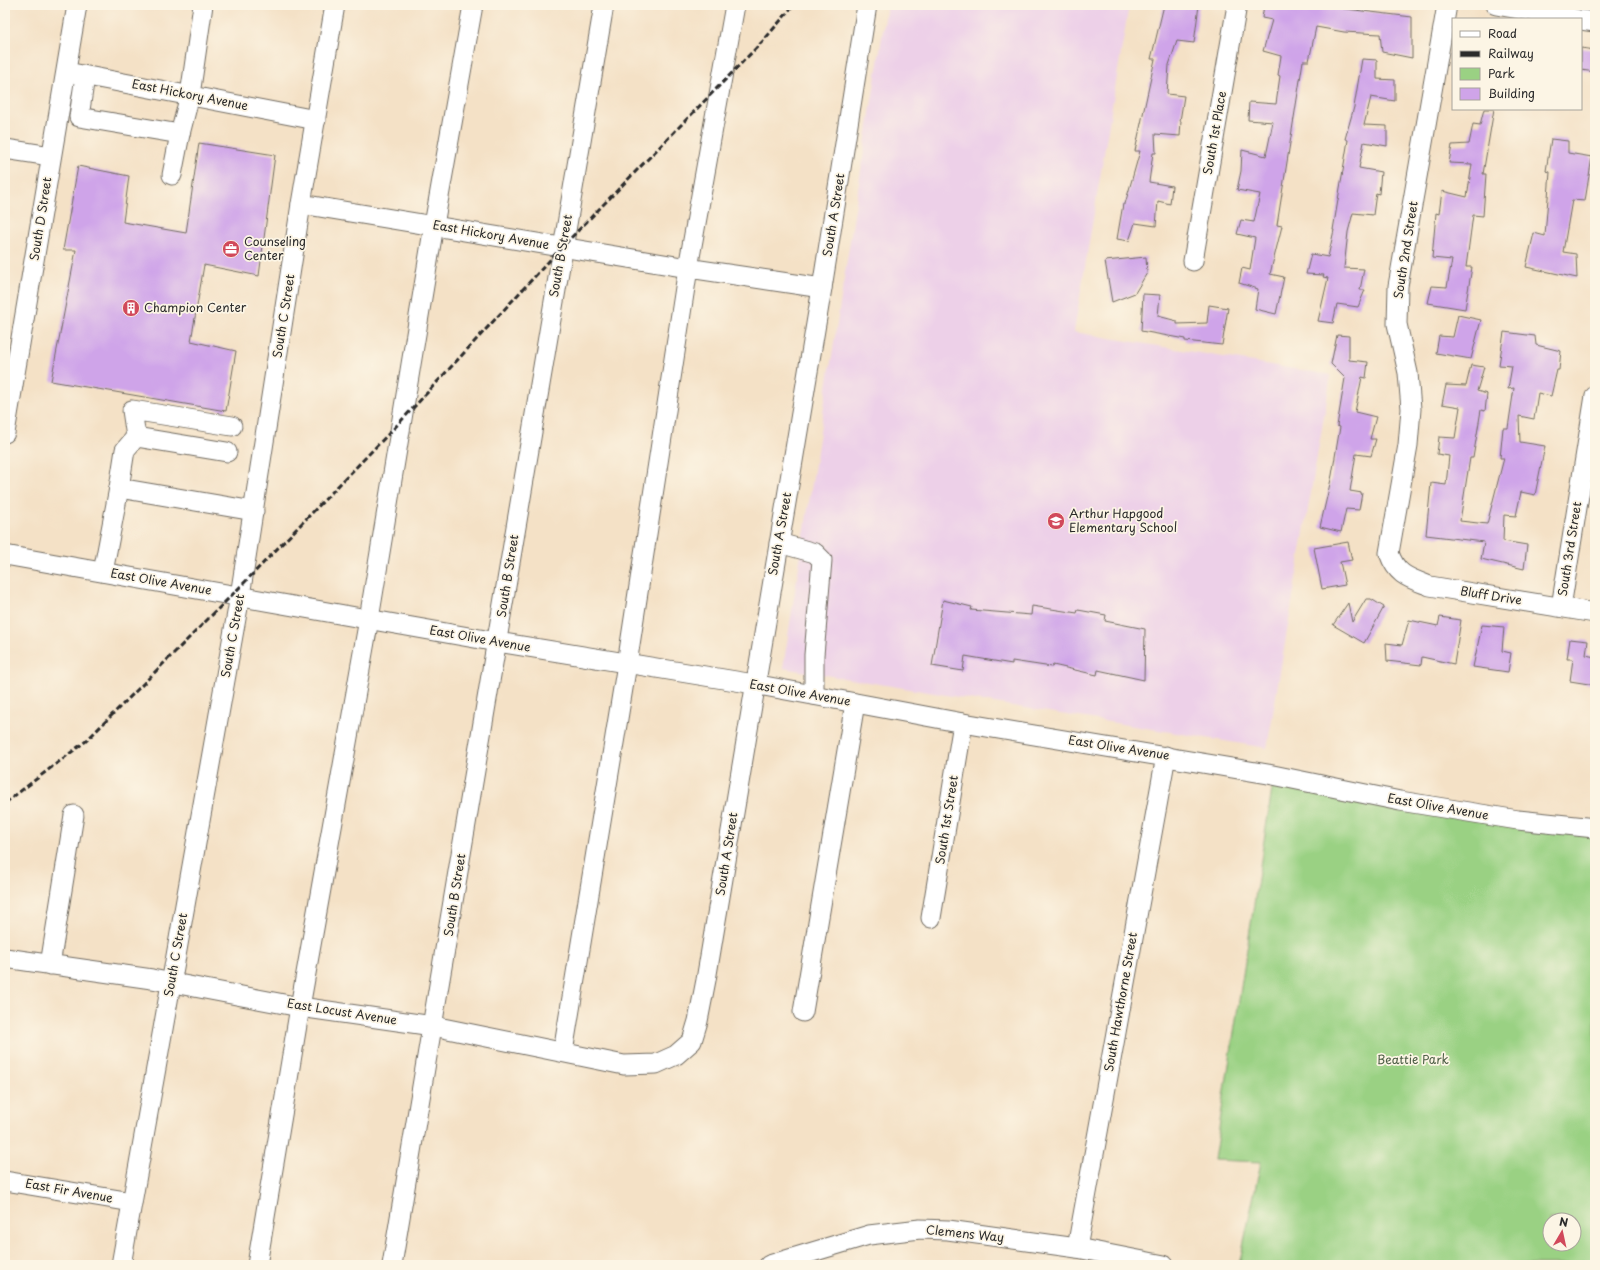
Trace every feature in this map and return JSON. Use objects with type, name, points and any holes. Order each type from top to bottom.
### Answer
[{"type":"street","name":"South D Street","points":[[5,432],[77,5]]},
{"type":"street","points":[[172,175],[190,95],[203,5]]},
{"type":"street","name":"South C Street","points":[[121,1265],[240,596],[301,204],[335,5]]},
{"type":"street","points":[[257,1265],[300,1007],[369,619],[434,225],[473,5]]},
{"type":"street","name":"South B Street","points":[[392,1265],[562,247],[604,5]]},
{"type":"street","points":[[563,1052],[627,664],[688,268],[735,5]]},
{"type":"street","name":"South A Street","points":[[676,1055],[692,1041],[698,1021],[822,288],[867,5]]},
{"type":"street","name":"South 1st Place","points":[[1194,261],[1238,5]]},
{"type":"street","name":"South 2nd Street","points":[[1394,566],[1390,553],[1408,445],[1412,409],[1408,373],[1397,324],[1398,286],[1447,5]]},
{"type":"street","points":[[1496,5],[1570,18]]},
{"type":"street","points":[[1582,20],[1595,22]]},
{"type":"street","name":"East Hickory Avenue","points":[[65,72],[316,120]]},
{"type":"street","points":[[85,76],[79,117],[180,134]]},
{"type":"street","points":[[5,149],[51,156]]},
{"type":"street","name":"East Hickory Avenue","points":[[301,204],[688,268],[822,288]]},
{"type":"street","name":"South 3rd Street","points":[[1561,607],[1593,423],[1595,396]]},
{"type":"street","points":[[103,572],[125,450],[136,437],[132,410],[232,426]]},
{"type":"street","points":[[136,437],[227,452]]},
{"type":"street","points":[[119,488],[254,511]]},
{"type":"street","points":[[778,543],[815,553],[822,560],[814,655],[814,695]]},
{"type":"street","name":"East Olive Avenue","points":[[5,554],[497,642],[754,684],[963,723],[1268,774],[1407,802],[1518,820],[1595,828]]},
{"type":"street","name":"Bluff Drive","points":[[1394,566],[1405,577],[1430,586],[1595,613]]},
{"type":"street","points":[[803,1012],[855,703]]},
{"type":"street","name":"South 1st Street","points":[[931,918],[963,723]]},
{"type":"street","name":"South Hawthorne Street","points":[[1077,1248],[1166,756]]},
{"type":"street","points":[[50,964],[74,815]]},
{"type":"street","name":"East Locust Avenue","points":[[5,958],[171,982],[300,1007],[433,1026],[624,1065],[641,1066],[656,1064],[676,1055]]},
{"type":"street","name":"East Fir Avenue","points":[[5,1181],[132,1202]]},
{"type":"street","name":"Clemens Way","points":[[769,1265],[869,1235],[920,1229],[948,1230],[1077,1248],[1164,1265]]},
{"type":"shaded area","name":"Arthur Hapgood Elementary School","points":[[887,5],[1129,5],[1074,332],[1331,375],[1267,748],[783,668]]},
{"type":"green space","name":"Beattie Park","points":[[1273,783],[1595,836],[1595,1265],[1239,1265],[1261,1162],[1214,1160]]},
{"type":"building","points":[[1164,5],[1199,5],[1194,43],[1177,41],[1169,65],[1167,94],[1184,96],[1180,121],[1180,136],[1155,134],[1156,153],[1153,153],[1149,182],[1172,186],[1170,204],[1158,201],[1156,226],[1135,223],[1129,241],[1117,239],[1123,204],[1125,204],[1140,151],[1135,151],[1155,59],[1151,59]]},
{"type":"building","points":[[1264,5],[1324,5],[1412,17],[1412,58],[1382,52],[1380,34],[1344,32],[1316,27],[1309,61],[1303,61],[1277,225],[1282,226],[1270,274],[1284,277],[1276,314],[1255,309],[1258,289],[1239,283],[1242,268],[1250,270],[1255,238],[1237,234],[1241,220],[1254,222],[1260,194],[1237,190],[1241,171],[1242,150],[1266,156],[1273,122],[1248,120],[1249,102],[1276,104],[1280,76],[1278,75],[1281,56],[1263,51],[1272,20],[1262,18]]},
{"type":"building","points":[[1582,48],[1595,50],[1595,72],[1582,70]]},
{"type":"building","points":[[1362,59],[1377,60],[1377,79],[1395,80],[1395,101],[1371,97],[1364,125],[1387,126],[1387,146],[1364,142],[1359,168],[1381,172],[1379,194],[1376,193],[1373,215],[1353,213],[1348,232],[1344,268],[1364,269],[1360,290],[1365,290],[1358,307],[1337,304],[1333,323],[1318,321],[1328,278],[1323,277],[1324,275],[1306,274],[1311,254],[1328,257],[1334,230],[1348,140],[1345,139],[1354,107]]},
{"type":"building","points":[[1484,110],[1494,110],[1483,174],[1486,174],[1483,216],[1473,215],[1466,267],[1472,267],[1465,309],[1428,303],[1432,286],[1447,287],[1452,260],[1432,258],[1436,213],[1439,214],[1442,191],[1467,197],[1472,164],[1449,163],[1452,145],[1469,144],[1473,124],[1480,125]]},
{"type":"building","points":[[1551,139],[1568,141],[1568,153],[1592,157],[1585,201],[1572,200],[1563,252],[1576,254],[1577,278],[1526,267],[1534,233],[1545,236],[1550,172],[1546,171]]},
{"type":"building","name":"Champion Center","points":[[199,143],[275,155],[259,276],[204,265],[191,341],[236,351],[226,411],[51,381],[76,250],[63,250],[78,166],[129,176],[123,222],[186,233]]},
{"type":"building","points":[[1146,257],[1147,273],[1135,293],[1112,302],[1105,261]]},
{"type":"building","points":[[1143,294],[1160,295],[1158,316],[1177,321],[1177,324],[1207,323],[1209,305],[1228,308],[1222,345],[1185,341],[1185,339],[1141,331]]},
{"type":"building","points":[[1458,315],[1481,320],[1471,359],[1436,353],[1439,336],[1453,337]]},
{"type":"building","points":[[1504,332],[1535,336],[1536,345],[1561,351],[1559,370],[1557,370],[1551,396],[1538,393],[1534,419],[1519,416],[1520,442],[1545,446],[1535,495],[1521,492],[1516,516],[1504,515],[1503,541],[1527,545],[1524,569],[1481,559],[1484,542],[1426,535],[1431,483],[1446,485],[1449,456],[1437,454],[1439,437],[1455,438],[1460,407],[1442,404],[1446,385],[1466,386],[1471,365],[1484,367],[1477,391],[1487,394],[1485,411],[1481,410],[1473,458],[1470,458],[1460,521],[1487,524],[1504,458],[1500,458],[1503,428],[1508,428],[1514,388],[1508,389],[1512,366],[1499,365]]},
{"type":"building","points":[[1337,335],[1349,336],[1349,360],[1368,362],[1366,378],[1362,377],[1355,412],[1376,417],[1370,439],[1376,439],[1371,456],[1356,454],[1350,491],[1362,493],[1359,510],[1346,509],[1341,532],[1320,527],[1332,475],[1340,427],[1337,426],[1345,378],[1331,364]]},
{"type":"building","points":[[1348,542],[1352,560],[1340,562],[1345,585],[1322,589],[1314,548]]},
{"type":"building","points":[[1366,599],[1371,599],[1384,607],[1364,643],[1333,625],[1348,603],[1352,622]]},
{"type":"building","points":[[943,600],[972,607],[971,610],[1031,615],[1032,606],[1077,613],[1078,610],[1106,615],[1105,621],[1145,629],[1144,680],[1098,670],[1097,675],[1053,665],[1052,667],[1012,661],[1012,664],[965,656],[963,671],[932,666]]},
{"type":"building","points":[[1440,617],[1461,620],[1454,664],[1422,657],[1421,665],[1387,661],[1386,643],[1402,645],[1409,620],[1438,626]]},
{"type":"building","points":[[1482,625],[1504,627],[1502,651],[1511,653],[1508,672],[1473,667]]},
{"type":"building","points":[[1570,639],[1588,641],[1586,655],[1595,657],[1595,685],[1570,681],[1573,659],[1567,659]]},
{"type":"railway","points":[[5,803],[86,741],[242,585],[401,421],[562,247],[763,41],[794,5]]},
{"type":"place","name":"Counseling Center","points":[[231,249]]},
{"type":"place","name":"Champion Center","points":[[131,308]]},
{"type":"place","name":"Arthur Hapgood Elementary School","points":[[1056,521]]}]
